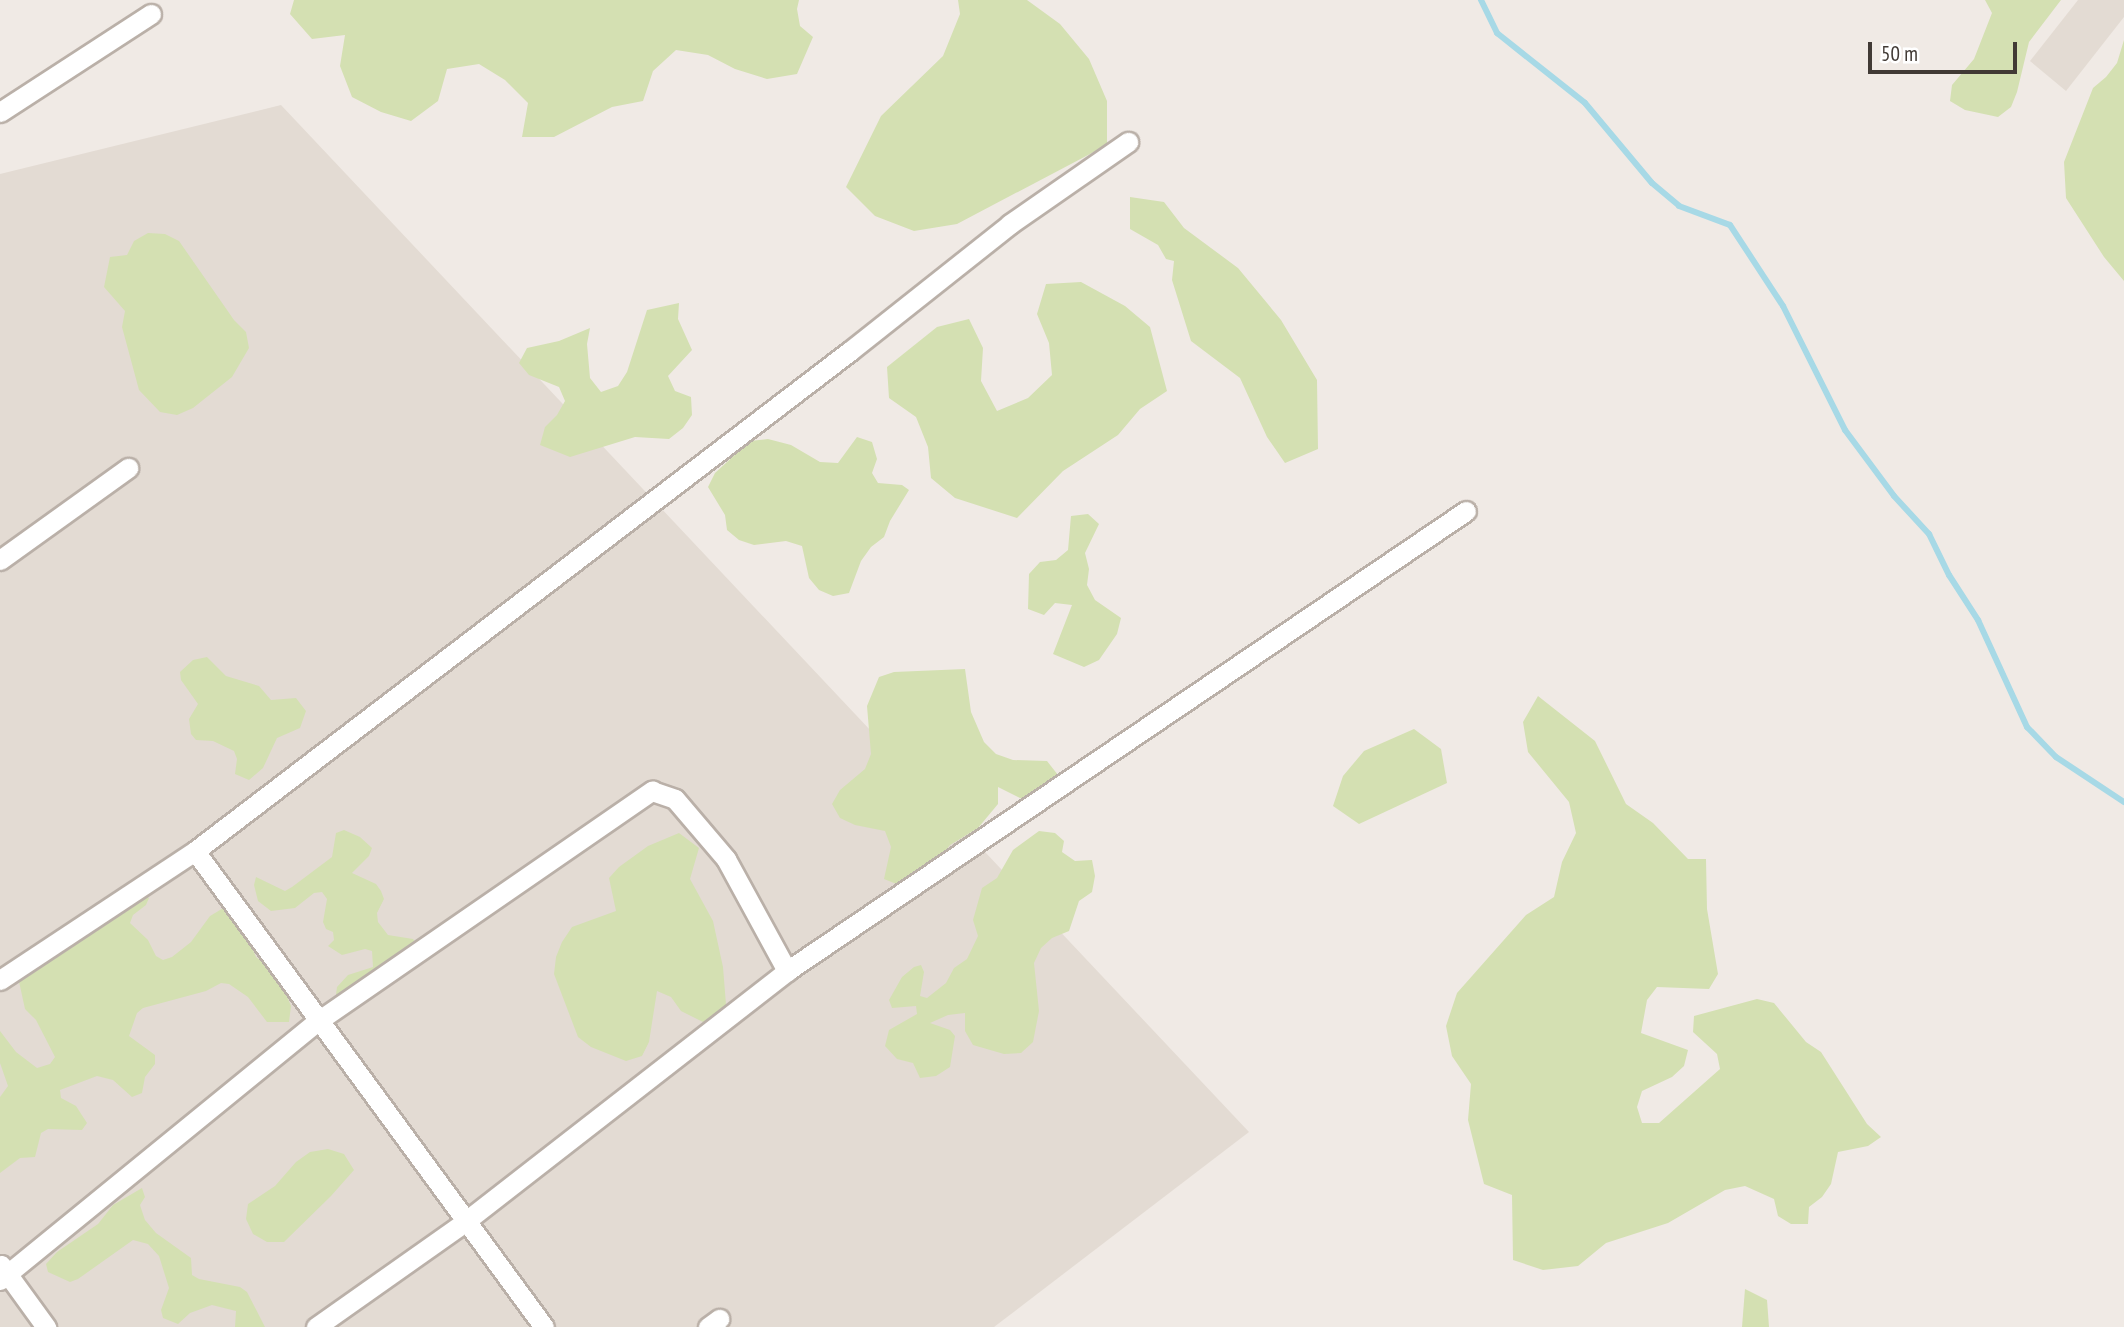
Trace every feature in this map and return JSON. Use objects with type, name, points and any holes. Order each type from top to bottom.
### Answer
[{"type":"street","points":[[0,112],[150,14]]},
{"type":"street","points":[[0,980],[195,851],[850,351],[1010,224],[1128,142]]},
{"type":"street","points":[[0,560],[128,468]]},
{"type":"street","points":[[316,1327],[466,1221],[787,971],[1466,510]]},
{"type":"street","points":[[46,1327],[3,1273],[318,1021],[652,791],[675,799],[726,859],[787,971]]},
{"type":"street","points":[[195,851],[544,1327]]},
{"type":"shaded area","points":[[2078,0],[2124,0],[2124,17],[2066,91],[2030,61]]},
{"type":"shaded area","points":[[281,105],[1249,1132],[994,1327],[0,1327],[0,174]]},
{"type":"green space","points":[[294,0],[799,0],[797,9],[800,26],[813,37],[797,74],[767,79],[735,69],[708,55],[676,50],[653,71],[643,101],[612,107],[554,137],[522,137],[528,103],[505,80],[479,64],[447,69],[438,101],[411,121],[381,112],[352,97],[340,66],[345,35],[312,39],[290,14]]},
{"type":"green space","points":[[958,0],[1027,0],[1060,24],[1089,59],[1107,101],[1107,145],[957,224],[914,231],[875,216],[846,187],[881,116],[943,56],[960,14]]},
{"type":"green space","points":[[1985,0],[2061,0],[2029,42],[2011,107],[1998,117],[1965,110],[1950,101],[1952,85],[1974,59],[1992,13]]},
{"type":"green space","points":[[2124,40],[2124,281],[2104,257],[2066,198],[2064,162],[2093,88],[2117,63]]},
{"type":"green space","points":[[1130,197],[1164,202],[1184,228],[1238,268],[1281,320],[1317,380],[1318,449],[1285,463],[1267,437],[1240,378],[1191,341],[1172,280],[1174,261],[1166,259],[1158,245],[1130,229]]},
{"type":"green space","points":[[148,233],[165,234],[179,241],[234,320],[246,332],[249,348],[232,377],[193,408],[177,415],[160,412],[139,390],[122,327],[125,311],[104,287],[110,257],[127,255],[134,241]]},
{"type":"green space","points":[[1081,282],[1125,306],[1150,327],[1167,391],[1140,409],[1118,435],[1063,471],[1017,518],[955,498],[931,478],[928,447],[916,417],[889,398],[887,367],[937,327],[969,319],[983,348],[981,381],[997,411],[1028,398],[1052,375],[1049,343],[1037,314],[1046,284]]},
{"type":"green space","points":[[679,303],[678,319],[692,350],[668,376],[675,391],[691,397],[692,415],[683,428],[669,439],[635,437],[570,457],[540,445],[545,427],[557,415],[565,401],[559,387],[529,375],[519,363],[527,348],[559,341],[590,328],[587,344],[590,378],[601,392],[618,386],[627,372],[647,310]]},
{"type":"green space","points":[[857,437],[872,442],[877,459],[872,473],[878,483],[902,485],[909,490],[890,521],[884,537],[871,547],[861,561],[849,593],[833,596],[819,590],[809,578],[802,546],[786,541],[754,545],[739,540],[727,530],[725,515],[708,487],[715,473],[750,441],[768,439],[791,445],[820,462],[838,463]]},
{"type":"green space","points":[[1088,514],[1099,524],[1085,553],[1089,569],[1087,585],[1095,600],[1121,618],[1117,634],[1099,660],[1084,667],[1053,654],[1072,605],[1055,603],[1044,615],[1028,609],[1029,574],[1040,562],[1056,560],[1068,550],[1071,516]]},
{"type":"green space","points":[[207,657],[226,676],[259,686],[271,700],[296,698],[306,711],[300,728],[277,738],[263,768],[249,780],[235,774],[237,759],[234,751],[213,741],[196,740],[191,734],[189,719],[198,704],[181,680],[180,672],[193,660]]},
{"type":"green space","points":[[965,669],[971,712],[984,742],[996,754],[1013,760],[1047,761],[1058,775],[1053,792],[1026,801],[998,787],[998,804],[978,828],[950,845],[929,873],[899,885],[884,879],[891,847],[885,831],[855,825],[840,818],[832,804],[840,790],[865,769],[871,754],[867,706],[879,677],[894,672]]},
{"type":"green space","points":[[1538,696],[1595,741],[1626,804],[1653,823],[1688,859],[1706,859],[1707,909],[1718,974],[1709,989],[1657,987],[1647,1000],[1641,1033],[1688,1050],[1684,1066],[1672,1077],[1642,1091],[1637,1107],[1642,1123],[1659,1123],[1720,1069],[1717,1054],[1693,1032],[1694,1016],[1757,999],[1774,1003],[1806,1042],[1821,1052],[1867,1124],[1881,1137],[1868,1146],[1838,1152],[1831,1184],[1822,1197],[1809,1207],[1808,1224],[1791,1224],[1778,1216],[1774,1199],[1745,1186],[1725,1190],[1668,1223],[1606,1243],[1578,1266],[1543,1270],[1513,1260],[1512,1195],[1484,1184],[1468,1120],[1471,1084],[1452,1056],[1446,1026],[1457,993],[1526,915],[1554,897],[1562,862],[1576,833],[1569,802],[1528,752],[1523,722]]},
{"type":"green space","points":[[1414,729],[1441,749],[1447,783],[1359,824],[1333,806],[1343,776],[1364,751]]},
{"type":"green space","points":[[344,830],[360,837],[372,848],[369,856],[352,873],[376,884],[381,891],[384,899],[377,913],[378,922],[388,935],[413,939],[418,946],[399,980],[350,1009],[335,1002],[337,987],[348,975],[373,967],[372,951],[365,949],[342,955],[328,946],[334,940],[333,932],[326,929],[323,922],[327,899],[322,892],[314,893],[295,908],[271,911],[258,901],[254,885],[256,877],[285,891],[292,887],[332,857],[336,833]]},
{"type":"green space","points":[[1039,831],[1055,833],[1064,841],[1062,852],[1075,861],[1092,860],[1095,876],[1092,892],[1079,901],[1069,931],[1052,938],[1041,948],[1034,963],[1039,1011],[1033,1042],[1021,1053],[1004,1054],[973,1045],[965,1031],[965,1013],[948,1015],[930,1023],[950,1030],[955,1036],[950,1067],[936,1076],[920,1078],[913,1063],[897,1059],[885,1046],[889,1030],[917,1014],[916,1006],[892,1008],[889,1000],[902,977],[914,967],[921,965],[924,972],[920,996],[927,998],[946,983],[954,968],[967,959],[978,936],[973,920],[982,888],[997,878],[1013,850]]},
{"type":"green space","points":[[679,833],[699,848],[690,879],[713,921],[723,967],[727,1017],[711,1026],[681,1011],[671,997],[657,991],[649,1042],[642,1056],[626,1061],[591,1047],[578,1037],[554,974],[556,957],[572,927],[616,911],[609,878],[619,867],[648,846]]},
{"type":"green space","points":[[142,893],[149,898],[146,905],[133,915],[130,923],[148,940],[156,956],[163,960],[172,957],[191,942],[210,916],[225,907],[249,941],[256,957],[270,968],[281,982],[291,1006],[289,1022],[267,1022],[248,997],[229,984],[221,983],[206,991],[143,1008],[137,1013],[129,1036],[155,1055],[155,1064],[145,1077],[142,1093],[132,1097],[113,1080],[97,1076],[60,1090],[61,1098],[76,1106],[87,1123],[82,1130],[48,1129],[41,1133],[35,1157],[20,1158],[0,1173],[0,1097],[8,1086],[0,1063],[0,1031],[16,1052],[37,1068],[50,1064],[55,1057],[36,1020],[25,1009],[18,977]]},
{"type":"green space","points":[[328,1149],[344,1154],[354,1170],[284,1242],[267,1242],[253,1234],[246,1219],[248,1204],[275,1186],[296,1162],[310,1152]]},
{"type":"green space","points":[[142,1188],[145,1197],[140,1205],[145,1220],[156,1233],[191,1258],[192,1275],[199,1279],[240,1287],[247,1292],[265,1327],[235,1327],[236,1311],[212,1305],[190,1313],[178,1324],[163,1318],[161,1310],[169,1288],[159,1256],[148,1244],[133,1240],[78,1279],[70,1282],[48,1272],[46,1264],[57,1252],[98,1224],[113,1205]]},
{"type":"green space","points":[[1745,1289],[1767,1300],[1769,1327],[1742,1327]]},
{"type":"waterway","points":[[1481,0],[1497,33],[1585,103],[1652,183],[1679,206],[1730,225],[1783,306],[1845,430],[1894,496],[1929,534],[1949,575],[1978,620],[2027,727],[2056,757],[2124,802]]}]
